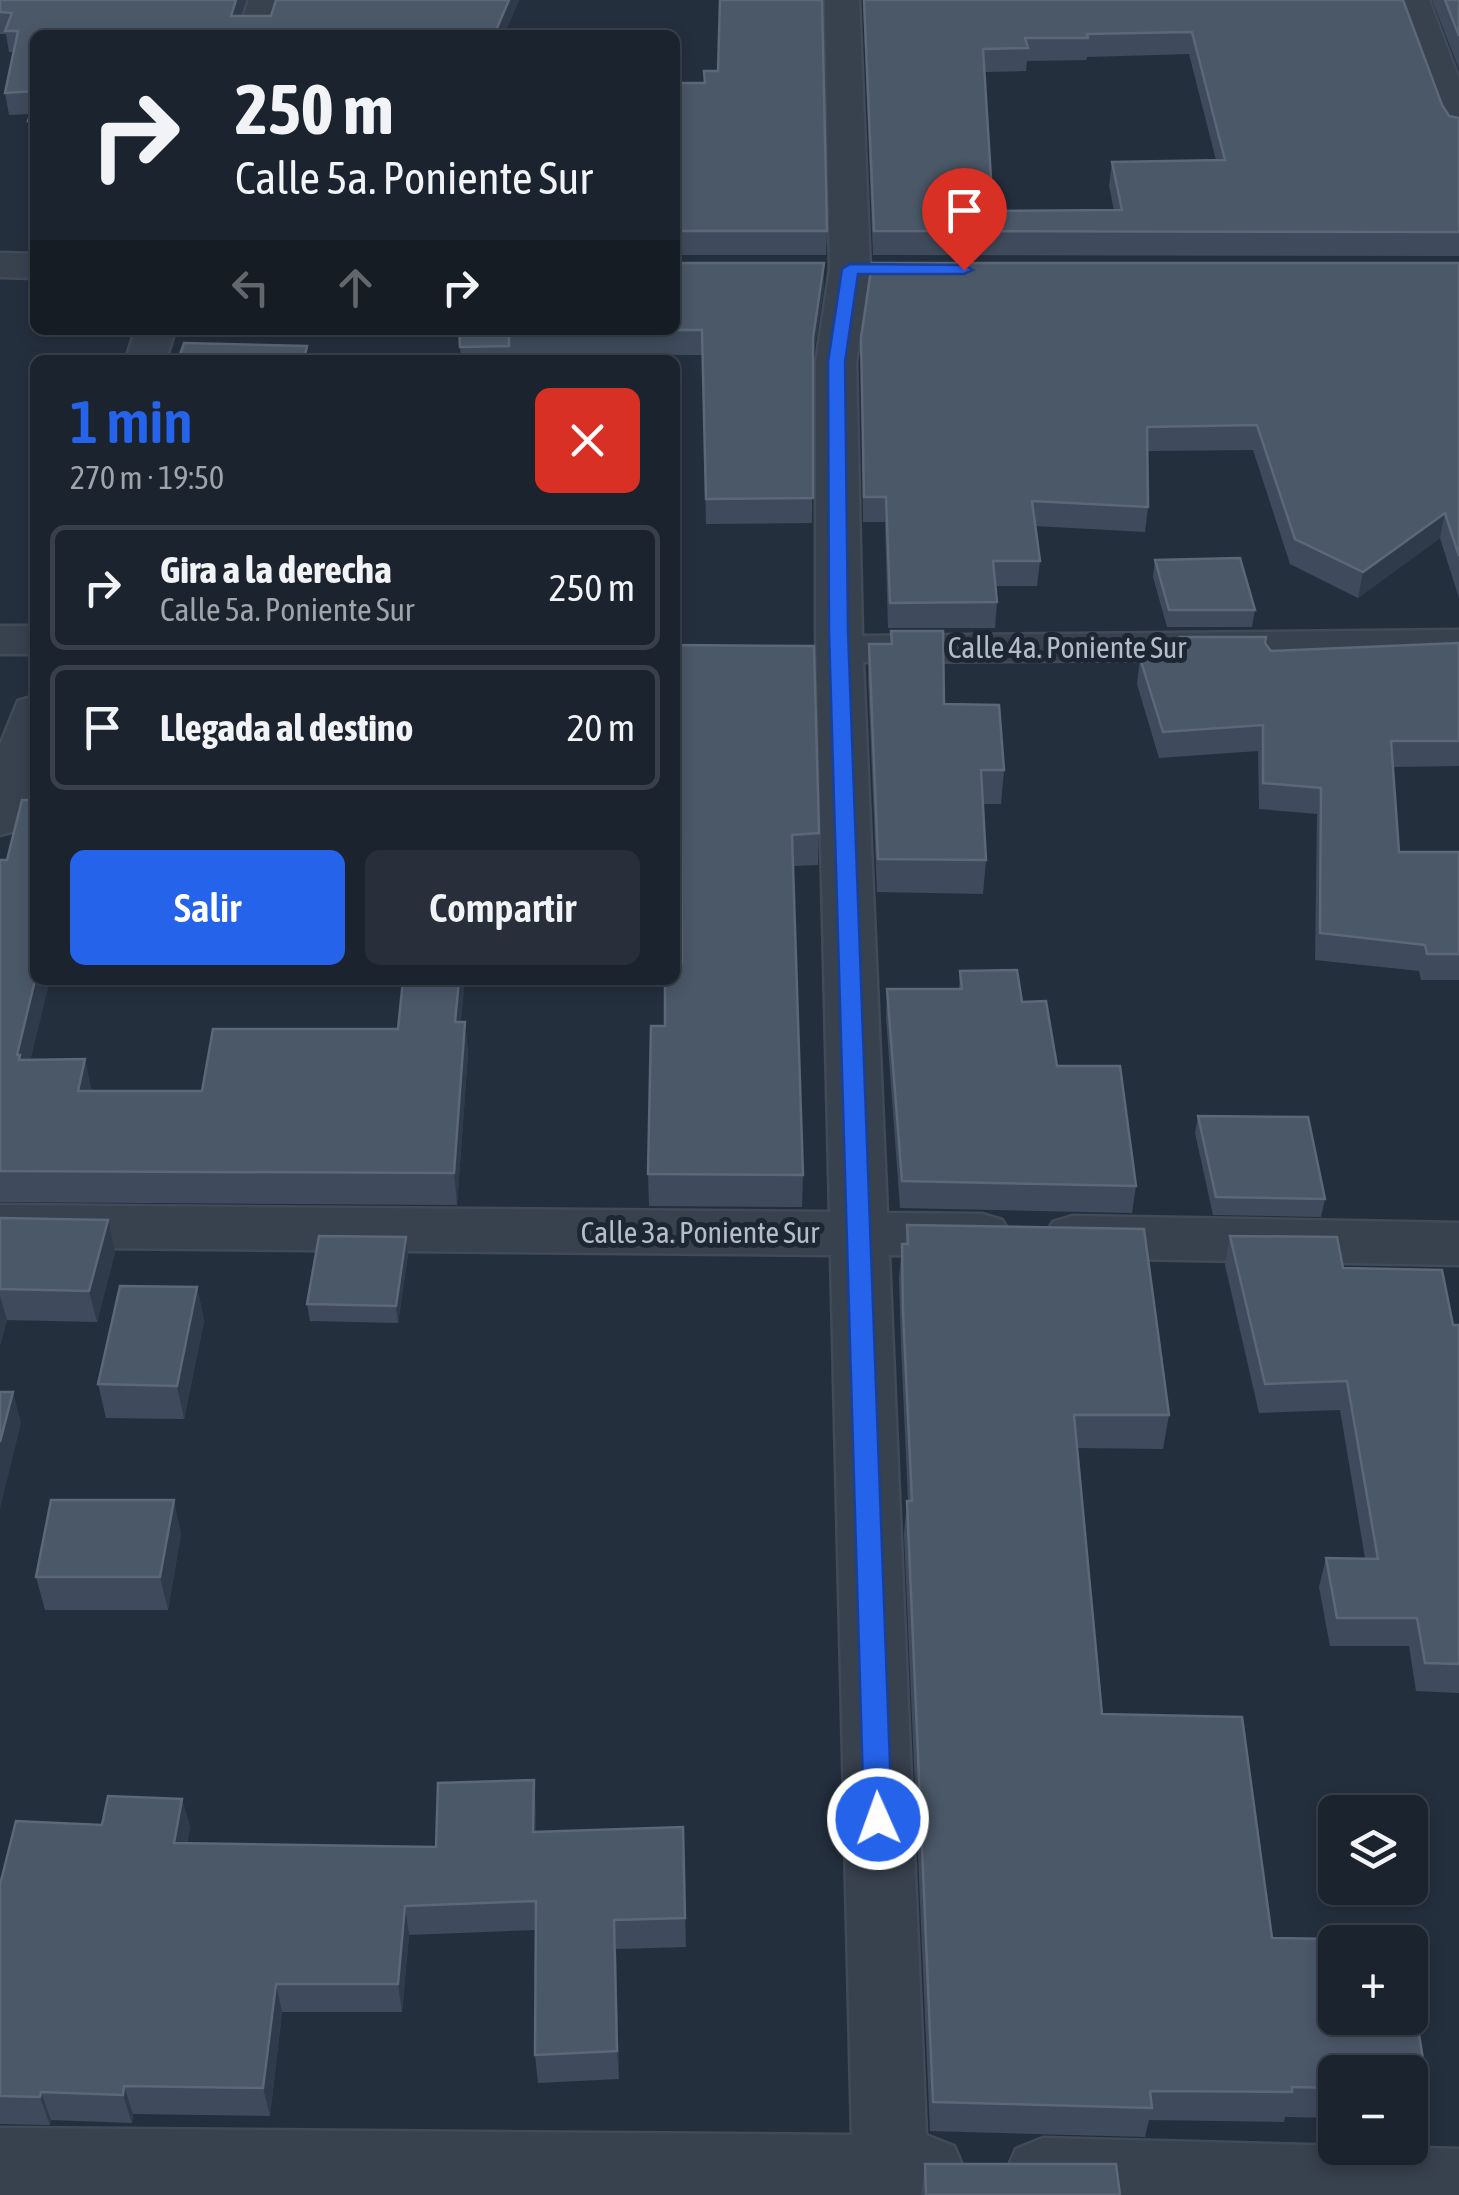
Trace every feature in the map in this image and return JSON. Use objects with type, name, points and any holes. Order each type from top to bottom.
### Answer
[{"type":"street","points":[[256,30],[266,0]]},
{"type":"street","points":[[842,0],[850,270],[836,362],[821,649],[856,1233],[891,2183]]},
{"type":"street","points":[[1412,0],[1459,127]]},
{"type":"street","points":[[0,264],[30,266]]},
{"type":"street","points":[[0,640],[30,640]]},
{"type":"street","name":"Calle 4a. Poniente Sur","points":[[821,649],[1459,644]]},
{"type":"street","points":[[0,818],[30,726]]},
{"type":"street","name":"Calle 3a. Poniente Sur","points":[[0,1226],[856,1233],[1459,1244]]},
{"type":"street","points":[[0,2164],[891,2183],[1459,2186]]},
{"type":"building","points":[[0,0],[236,0],[231,16],[271,16],[276,0],[509,0],[496,30],[30,30],[30,91],[5,93],[18,31],[5,31],[12,13],[0,12]]},
{"type":"building","points":[[720,0],[822,0],[827,231],[680,231],[680,83],[705,83],[704,71],[718,71]]},
{"type":"building","points":[[864,0],[1403,0],[1442,105],[1449,116],[1459,118],[1459,232],[874,231]],"holes":[[[1192,32],[1225,160],[1112,162],[1122,210],[993,211],[983,49],[1028,48],[1025,38]]]},
{"type":"building","points":[[1445,0],[1459,0],[1459,36]]},
{"type":"building","points":[[680,263],[824,263],[813,338],[813,498],[706,499],[702,330],[680,330]]},
{"type":"building","points":[[872,263],[1459,263],[1459,556],[1445,513],[1363,572],[1295,539],[1257,425],[1147,427],[1148,507],[1032,501],[1040,561],[993,561],[997,602],[890,603],[886,497],[864,497],[861,338]]},
{"type":"building","points":[[459,335],[509,335],[509,346],[460,347]]},
{"type":"building","points":[[184,343],[307,346],[305,355],[180,355]]},
{"type":"building","points":[[1240,558],[1255,610],[1169,610],[1155,560]]},
{"type":"building","points":[[891,631],[943,631],[944,704],[999,705],[1004,770],[981,770],[986,860],[878,859],[869,644],[892,644]]},
{"type":"building","points":[[1180,637],[1266,637],[1271,651],[1459,643],[1459,741],[1391,741],[1399,852],[1459,852],[1459,954],[1427,954],[1425,945],[1320,933],[1321,788],[1263,783],[1263,725],[1163,732],[1140,658],[1184,656]]},
{"type":"building","points":[[680,645],[814,646],[819,833],[792,835],[803,1175],[648,1174],[651,1026],[665,1026],[665,985],[680,985]]},
{"type":"building","points":[[22,800],[30,800],[30,985],[34,985],[19,1060],[85,1059],[78,1091],[202,1091],[213,1029],[398,1029],[402,985],[459,985],[455,1022],[465,1022],[454,1173],[0,1171],[0,860],[7,860]]},
{"type":"building","points":[[1017,970],[1022,1002],[1046,1001],[1057,1066],[1120,1066],[1136,1186],[902,1181],[887,989],[962,989],[960,971]]},
{"type":"building","points":[[1198,1116],[1308,1117],[1325,1199],[1216,1197]]},
{"type":"building","points":[[0,1218],[108,1220],[89,1291],[0,1289]]},
{"type":"building","points":[[907,1225],[1144,1229],[1169,1415],[1074,1415],[1102,1714],[1242,1717],[1272,1938],[1318,1939],[1318,2035],[1419,2035],[1422,2055],[1318,2055],[1318,2088],[1292,2087],[1292,2092],[1150,2091],[1152,2108],[933,2102],[907,1501],[912,1501],[902,1244],[908,1244]]},
{"type":"building","points":[[319,1236],[406,1237],[396,1306],[307,1304]]},
{"type":"building","points":[[1230,1236],[1337,1237],[1343,1268],[1442,1270],[1453,1325],[1459,1325],[1459,1664],[1425,1663],[1417,1618],[1337,1618],[1326,1558],[1378,1559],[1347,1381],[1265,1384]]},
{"type":"building","points":[[120,1286],[197,1287],[177,1386],[98,1384]]},
{"type":"building","points":[[0,1392],[13,1392],[0,1442]]},
{"type":"building","points":[[51,1500],[174,1500],[160,1577],[36,1577]]},
{"type":"building","points":[[534,1780],[533,1832],[683,1827],[685,1918],[614,1920],[617,2051],[535,2055],[536,1901],[405,1906],[398,1984],[276,1984],[263,2088],[124,2086],[123,2095],[41,2092],[40,2097],[0,2096],[0,1885],[16,1821],[102,1825],[108,1796],[182,1799],[174,1843],[436,1847],[438,1783]]},
{"type":"building","points":[[925,2164],[1116,2164],[1120,2195],[926,2195]]},
{"type":"route","points":[[878,1819],[856,1233],[839,631],[836,362],[850,269],[964,270]]}]
